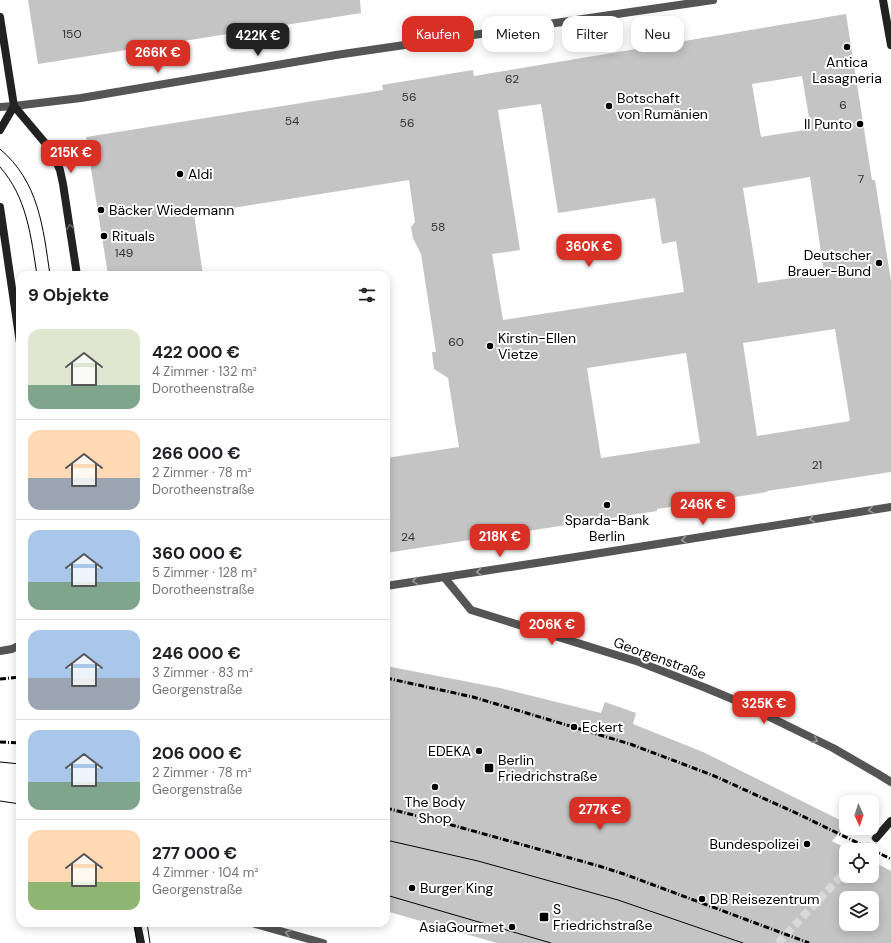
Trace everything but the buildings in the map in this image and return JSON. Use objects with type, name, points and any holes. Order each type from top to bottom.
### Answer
[{"type":"main road","points":[[883,0],[891,45]]},
{"type":"main road","points":[[0,17],[14,106],[51,150],[60,170],[76,271]]},
{"type":"main road","points":[[0,130],[14,106]]},
{"type":"main road","points":[[0,206],[16,316]]},
{"type":"main road","points":[[876,838],[891,822]]},
{"type":"main road","points":[[139,927],[141,943]]},
{"type":"street","points":[[0,107],[80,98],[336,55],[713,0]]},
{"type":"street","points":[[390,585],[891,507]]},
{"type":"street","name":"Georgenstraße","points":[[444,577],[471,610],[639,662],[706,688],[737,701],[833,748],[891,782]]},
{"type":"street","points":[[0,651],[16,647]]},
{"type":"street","points":[[266,927],[323,943]]},
{"type":"tunnel","points":[[871,843],[876,838]]},
{"type":"tunnel","points":[[778,943],[839,878]]},
{"type":"tram line","points":[[0,149],[13,162],[31,191],[37,206],[45,240],[49,271]]},
{"type":"tram line","points":[[0,167],[9,179],[22,204],[30,232],[36,271]]},
{"type":"tram line","points":[[0,762],[16,764]]},
{"type":"tram line","points":[[0,801],[16,803]]},
{"type":"tram line","points":[[390,841],[478,861],[618,900],[743,943]]},
{"type":"tram line","points":[[390,896],[551,943]]},
{"type":"tram line","points":[[135,927],[137,943]]},
{"type":"tram line","points":[[148,927],[150,943]]},
{"type":"railway","points":[[0,679],[16,677]]},
{"type":"railway","points":[[390,679],[473,697],[630,744],[712,775],[796,813],[891,859]]},
{"type":"railway","points":[[0,742],[16,743]]},
{"type":"railway","points":[[390,809],[599,866],[809,943]]},
{"type":"place","name":"Antica Lasagneria","points":[[847,47]]},
{"type":"place","name":"Botschaft von Rumänien","points":[[609,106]]},
{"type":"place","name":"Il Punto","points":[[860,124]]},
{"type":"place","name":"Aldi","points":[[180,174]]},
{"type":"place","name":"Bäcker Wiedemann","points":[[101,210]]},
{"type":"place","name":"Rituals","points":[[104,236]]},
{"type":"place","name":"Deutscher Brauer-Bund","points":[[879,263]]},
{"type":"place","name":"Kirstin-Ellen Vietze","points":[[490,346]]},
{"type":"place","name":"Sparda-Bank Berlin","points":[[607,505]]},
{"type":"place","name":"Eckert","points":[[574,727]]},
{"type":"place","name":"EDEKA","points":[[479,751]]},
{"type":"place","name":"Berlin Friedrichstraße","points":[[489,768]]},
{"type":"place","name":"The Body Shop","points":[[435,787]]},
{"type":"place","name":"Bundespolizei","points":[[807,844]]},
{"type":"place","name":"Burger King","points":[[412,888]]},
{"type":"place","name":"DB Reisezentrum","points":[[702,899]]},
{"type":"place","name":"S Friedrichstraße","points":[[544,917]]},
{"type":"place","name":"AsiaGourmet","points":[[512,927]]}]
